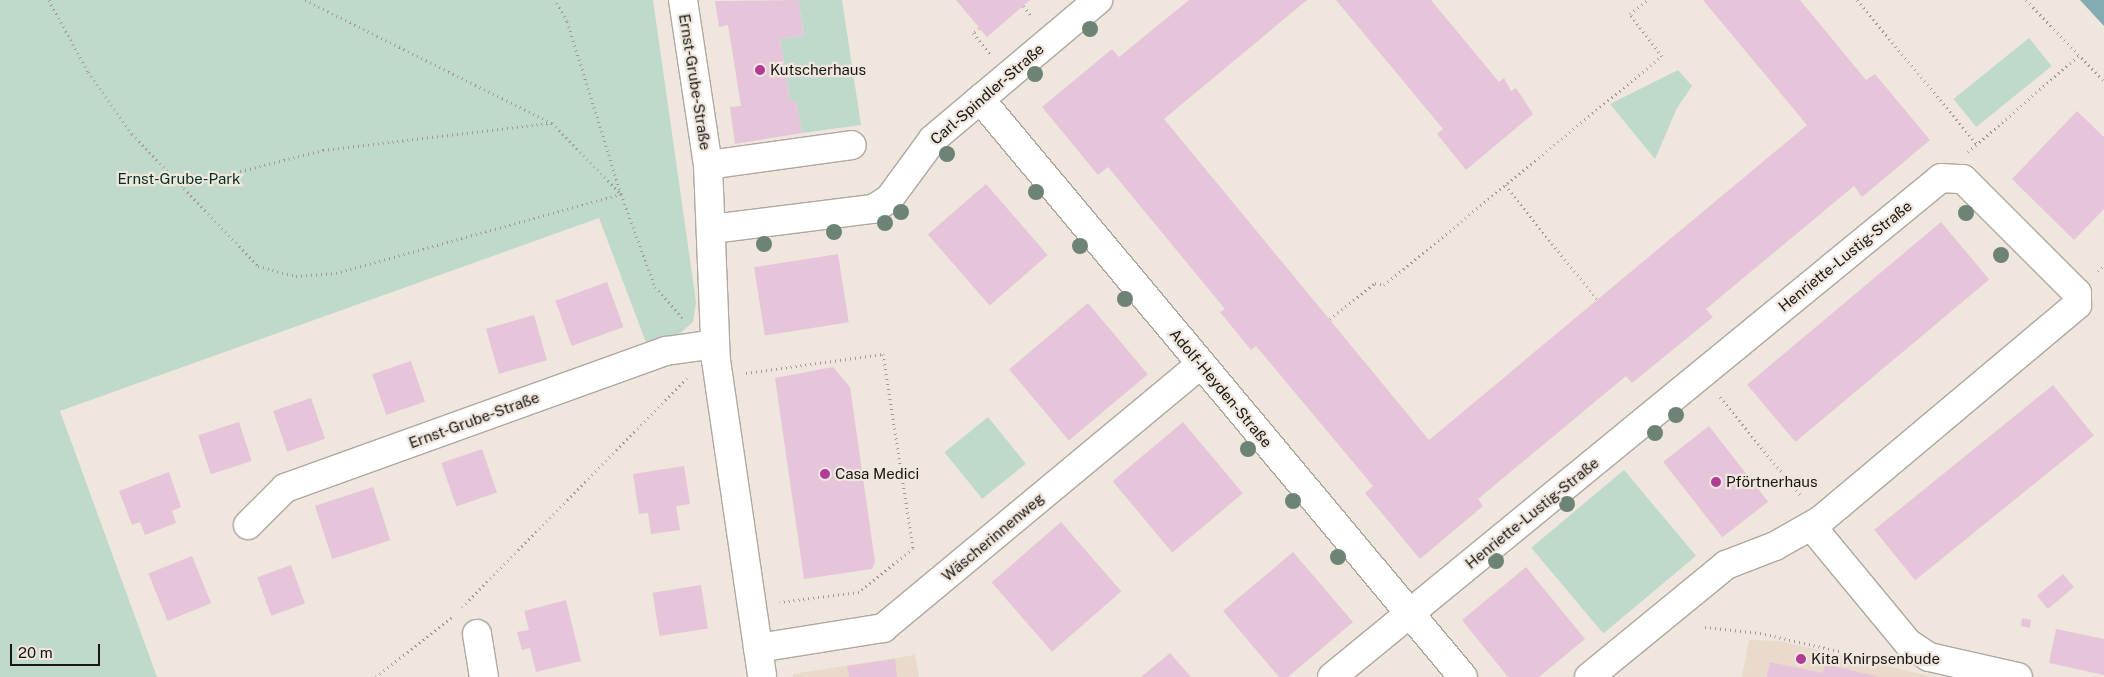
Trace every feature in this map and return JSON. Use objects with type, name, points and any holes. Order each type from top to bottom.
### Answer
[{"type":"street","name":"Ernst-Grube-Straße","points":[[683,0],[708,164],[716,360],[762,677]]},
{"type":"street","name":"Carl-Spindler-Straße","points":[[712,229],[873,209],[889,199],[933,139],[1098,0]]},
{"type":"street","name":"Adolf-Heyden-Straße","points":[[980,99],[1463,677]]},
{"type":"street","points":[[708,164],[852,145]]},
{"type":"street","points":[[1589,677],[1726,565],[1817,524],[2076,305],[2077,294],[1963,179],[1941,178]]},
{"type":"street","name":"Henriette-Lustig-Straße","points":[[1332,677],[1941,178]]},
{"type":"street","name":"Ernst-Grube-Straße","points":[[248,524],[285,488],[666,352],[716,360]]},
{"type":"street","name":"Wäscherinnenweg","points":[[758,648],[883,628],[1201,364]]},
{"type":"street","points":[[1817,524],[1908,643],[1929,657],[2018,677]]},
{"type":"street","points":[[477,634],[484,677]]},
{"type":"path","points":[[49,0],[88,72],[127,127],[258,266],[296,276],[336,273],[621,194]]},
{"type":"path","points":[[305,0],[552,123],[621,194]]},
{"type":"path","points":[[555,0],[567,21],[621,194],[655,287],[716,360]]},
{"type":"path","points":[[1330,319],[1375,283],[1384,285],[1662,56],[1630,14],[1648,0]]},
{"type":"path","points":[[1857,0],[1977,144]]},
{"type":"path","points":[[2026,0],[2104,81]]},
{"type":"path","points":[[1941,178],[2079,55]]},
{"type":"path","points":[[182,186],[323,150],[552,123]]},
{"type":"path","points":[[1505,185],[1597,299]]},
{"type":"path","points":[[376,677],[456,614],[693,370],[716,360],[883,354],[913,548],[859,592],[752,606]]},
{"type":"path","points":[[1700,374],[1817,524]]},
{"type":"path","points":[[1705,627],[1760,634],[1911,667],[1929,657]]},
{"type":"shaded area","name":"Kita Knirpsenbude","points":[[1749,640],[1780,641],[1934,677],[1742,677]]},
{"type":"shaded area","points":[[915,655],[919,677],[793,677],[793,674]]},
{"type":"green space","name":"Ernst-Grube-Park","points":[[0,0],[653,0],[696,302],[693,322],[679,334],[647,345],[599,218],[60,411],[157,677],[0,677]]},
{"type":"green space","points":[[798,0],[842,0],[861,125],[802,133],[796,101],[790,101],[780,39],[804,35]]},
{"type":"green space","points":[[2029,38],[2052,66],[1976,127],[1954,99]]},
{"type":"green space","points":[[1678,70],[1692,86],[1677,108],[1655,159],[1610,104]]},
{"type":"green space","points":[[988,417],[1026,464],[982,499],[944,452]]},
{"type":"green space","points":[[1624,470],[1696,556],[1603,634],[1531,548]]},
{"type":"water","points":[[2080,0],[2104,0],[2104,26]]},
{"type":"building","name":"Kutscherhaus","points":[[798,0],[804,35],[780,39],[790,101],[796,101],[802,133],[735,144],[730,107],[741,106],[728,25],[719,27],[715,1]]},
{"type":"building","points":[[956,0],[1030,0],[987,37]]},
{"type":"building","points":[[1189,0],[1307,0],[1164,119],[1429,440],[1807,125],[1703,0],[1800,0],[1866,80],[1875,74],[1930,140],[1862,197],[1854,186],[1706,309],[1713,317],[1632,383],[1626,376],[1478,499],[1483,506],[1420,559],[1365,493],[1373,486],[1256,346],[1251,350],[1220,312],[1225,309],[1108,167],[1098,175],[1042,107],[1112,49],[1119,57]]},
{"type":"building","points":[[1336,0],[1431,0],[1499,82],[1504,78],[1511,91],[1516,88],[1533,114],[1466,170],[1437,134],[1443,129]]},
{"type":"building","points":[[2077,111],[2104,137],[2104,209],[2074,240],[2012,179]]},
{"type":"building","points":[[986,184],[1048,255],[990,305],[928,235]]},
{"type":"building","points":[[1941,222],[1989,279],[1795,442],[1747,385]]},
{"type":"building","points":[[838,254],[849,322],[765,335],[754,267]]},
{"type":"building","points":[[607,282],[623,327],[572,346],[555,301]]},
{"type":"building","points":[[1088,303],[1148,374],[1069,440],[1009,369]]},
{"type":"building","points":[[534,315],[547,360],[499,374],[486,329]]},
{"type":"building","points":[[411,361],[425,402],[386,415],[372,374]]},
{"type":"building","name":"Casa Medici","points":[[833,367],[850,387],[875,562],[872,569],[804,579],[775,378]]},
{"type":"building","points":[[2053,385],[2094,436],[1915,580],[1874,530]]},
{"type":"building","points":[[311,398],[325,439],[287,452],[273,411]]},
{"type":"building","points":[[239,422],[252,461],[211,474],[198,435]]},
{"type":"building","points":[[1183,422],[1243,493],[1172,552],[1113,481]]},
{"type":"building","name":"Pförtnerhaus","points":[[1709,426],[1768,502],[1722,537],[1663,462]]},
{"type":"building","points":[[482,449],[497,492],[456,506],[441,463]]},
{"type":"building","points":[[684,466],[690,504],[676,506],[680,530],[651,534],[648,513],[639,514],[633,474]]},
{"type":"building","points":[[169,472],[181,507],[172,511],[176,523],[145,535],[140,522],[132,525],[119,491]]},
{"type":"building","points":[[373,487],[390,540],[332,559],[315,506]]},
{"type":"building","points":[[1061,522],[1121,591],[1052,652],[992,582]]},
{"type":"building","points":[[1293,552],[1353,622],[1288,677],[1279,677],[1223,611]]},
{"type":"building","points":[[192,556],[211,603],[168,621],[148,574]]},
{"type":"building","points":[[291,565],[305,604],[271,616],[257,577]]},
{"type":"building","points":[[1526,567],[1585,639],[1539,677],[1508,677],[1462,620]]},
{"type":"building","points":[[2063,574],[2074,587],[2048,609],[2037,596]]},
{"type":"building","points":[[701,585],[708,628],[659,636],[653,593]]},
{"type":"building","points":[[566,600],[581,661],[536,672],[530,648],[522,650],[517,632],[529,630],[524,611]]},
{"type":"building","points":[[2022,618],[2031,620],[2030,628],[2021,626]]},
{"type":"building","points":[[2056,629],[2104,639],[2104,675],[2049,663]]},
{"type":"building","points":[[1170,653],[1191,677],[1141,677]]},
{"type":"building","points":[[895,659],[897,677],[849,677],[847,666]]},
{"type":"building","points":[[1770,662],[1823,673],[1825,664],[1880,677],[1767,677]]},
{"type":"place","name":"Kutscherhaus","points":[[760,70]]},
{"type":"place","name":"Casa Medici","points":[[825,474]]},
{"type":"place","name":"Pförtnerhaus","points":[[1716,482]]},
{"type":"place","name":"Kita Knirpsenbude","points":[[1801,659]]}]
